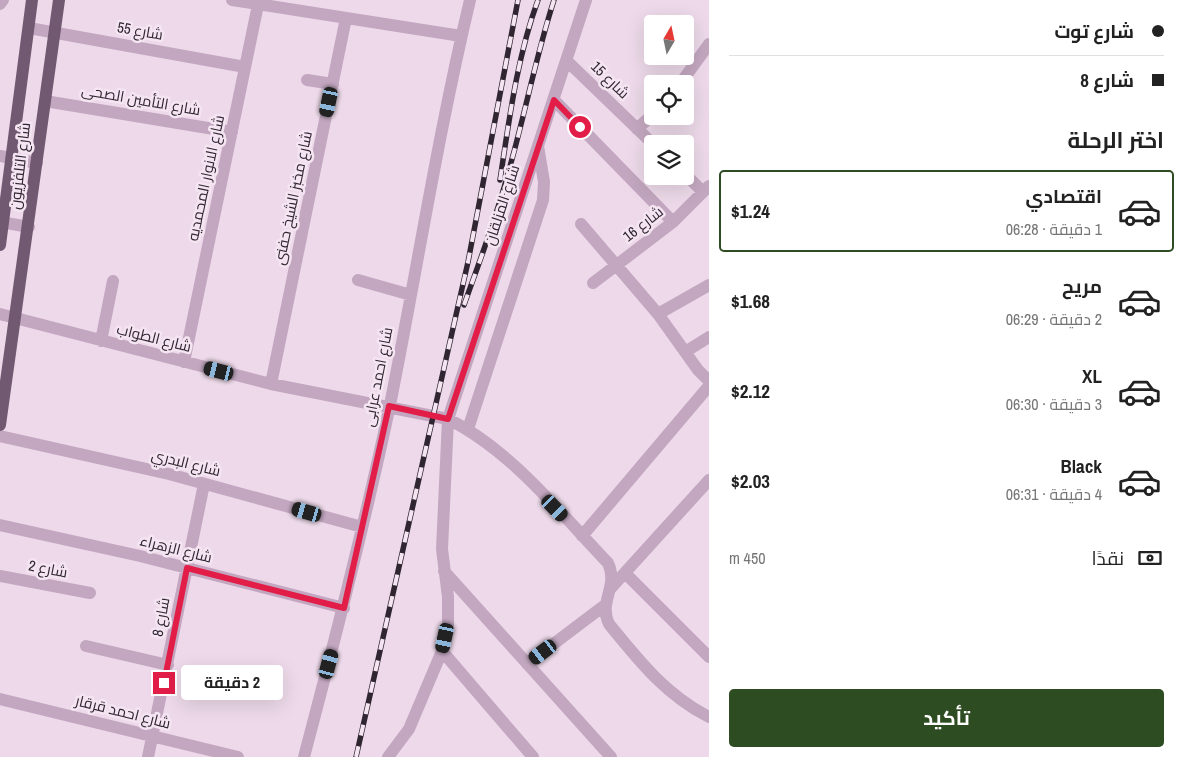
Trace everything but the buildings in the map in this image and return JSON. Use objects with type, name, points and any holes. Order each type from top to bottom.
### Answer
[{"type":"main road","name":"شارع التلفزيون","points":[[0,245],[6,157],[32,0]]},
{"type":"main road","name":"شارع التلفزيون","points":[[0,425],[59,0]]},
{"type":"street","points":[[0,4],[3,0]]},
{"type":"street","points":[[232,0],[259,2],[461,36]]},
{"type":"street","name":"شارع احمد عرابى","points":[[304,757],[344,608],[389,406],[461,36],[470,0]]},
{"type":"street","name":"شارع المزلقان","points":[[392,756],[409,729],[442,652],[448,625],[448,597],[443,570],[442,549],[448,419],[586,0]]},
{"type":"street","name":"شارع الانوار المحمديه","points":[[184,362],[259,2]]},
{"type":"street","name":"شارع مخبز الشيخ حفنى","points":[[271,384],[346,18]]},
{"type":"street","name":"شارع 55","points":[[28,28],[245,67]]},
{"type":"street","points":[[687,75],[709,44]]},
{"type":"street","name":"شارع 15","points":[[567,61],[644,136]]},
{"type":"street","points":[[306,80],[333,84]]},
{"type":"street","points":[[554,100],[673,222]]},
{"type":"street","name":"شارع التأمين الصحى","points":[[45,101],[232,132]]},
{"type":"street","points":[[637,129],[644,122]]},
{"type":"street","points":[[468,429],[543,200],[544,182],[538,146]]},
{"type":"street","points":[[6,157],[37,163]]},
{"type":"street","points":[[694,180],[706,189]]},
{"type":"street","name":"شارع 16","points":[[593,283],[673,222],[706,189]]},
{"type":"street","points":[[2,222],[29,227]]},
{"type":"street","points":[[581,224],[658,314],[685,352],[709,381]]},
{"type":"street","points":[[358,280],[411,295]]},
{"type":"street","points":[[101,341],[113,281]]},
{"type":"street","points":[[658,314],[709,284]]},
{"type":"street","name":"شارع الطواب","points":[[0,314],[271,384],[448,419],[468,429],[491,445],[582,536],[608,563],[613,579],[611,588]]},
{"type":"street","points":[[685,352],[709,337]]},
{"type":"street","points":[[582,536],[709,386]]},
{"type":"street","name":"شارع البدري","points":[[0,436],[204,484],[362,527]]},
{"type":"street","points":[[709,480],[611,588],[605,605],[605,616],[609,624],[660,684],[682,702],[709,717]]},
{"type":"street","name":"شارع 8","points":[[148,757],[154,736],[204,484]]},
{"type":"street","name":"شارع الزهراء","points":[[0,525],[187,568],[344,608]]},
{"type":"street","points":[[443,570],[611,757]]},
{"type":"street","points":[[625,573],[709,657]]},
{"type":"street","name":"شارع 2","points":[[0,576],[90,593]]},
{"type":"street","points":[[528,664],[605,605]]},
{"type":"street","points":[[86,646],[168,666]]},
{"type":"street","points":[[442,652],[533,757]]},
{"type":"street","name":"شارع احمد قرقار","points":[[0,699],[238,757]]},
{"type":"railway","points":[[356,757],[468,262],[518,0]]},
{"type":"railway","points":[[500,180],[519,66],[538,0]]},
{"type":"railway","points":[[464,305],[504,187],[554,0]]},
{"type":"route","points":[[164,683],[187,568],[344,608],[389,406],[448,419],[554,100],[580,127]]}]
